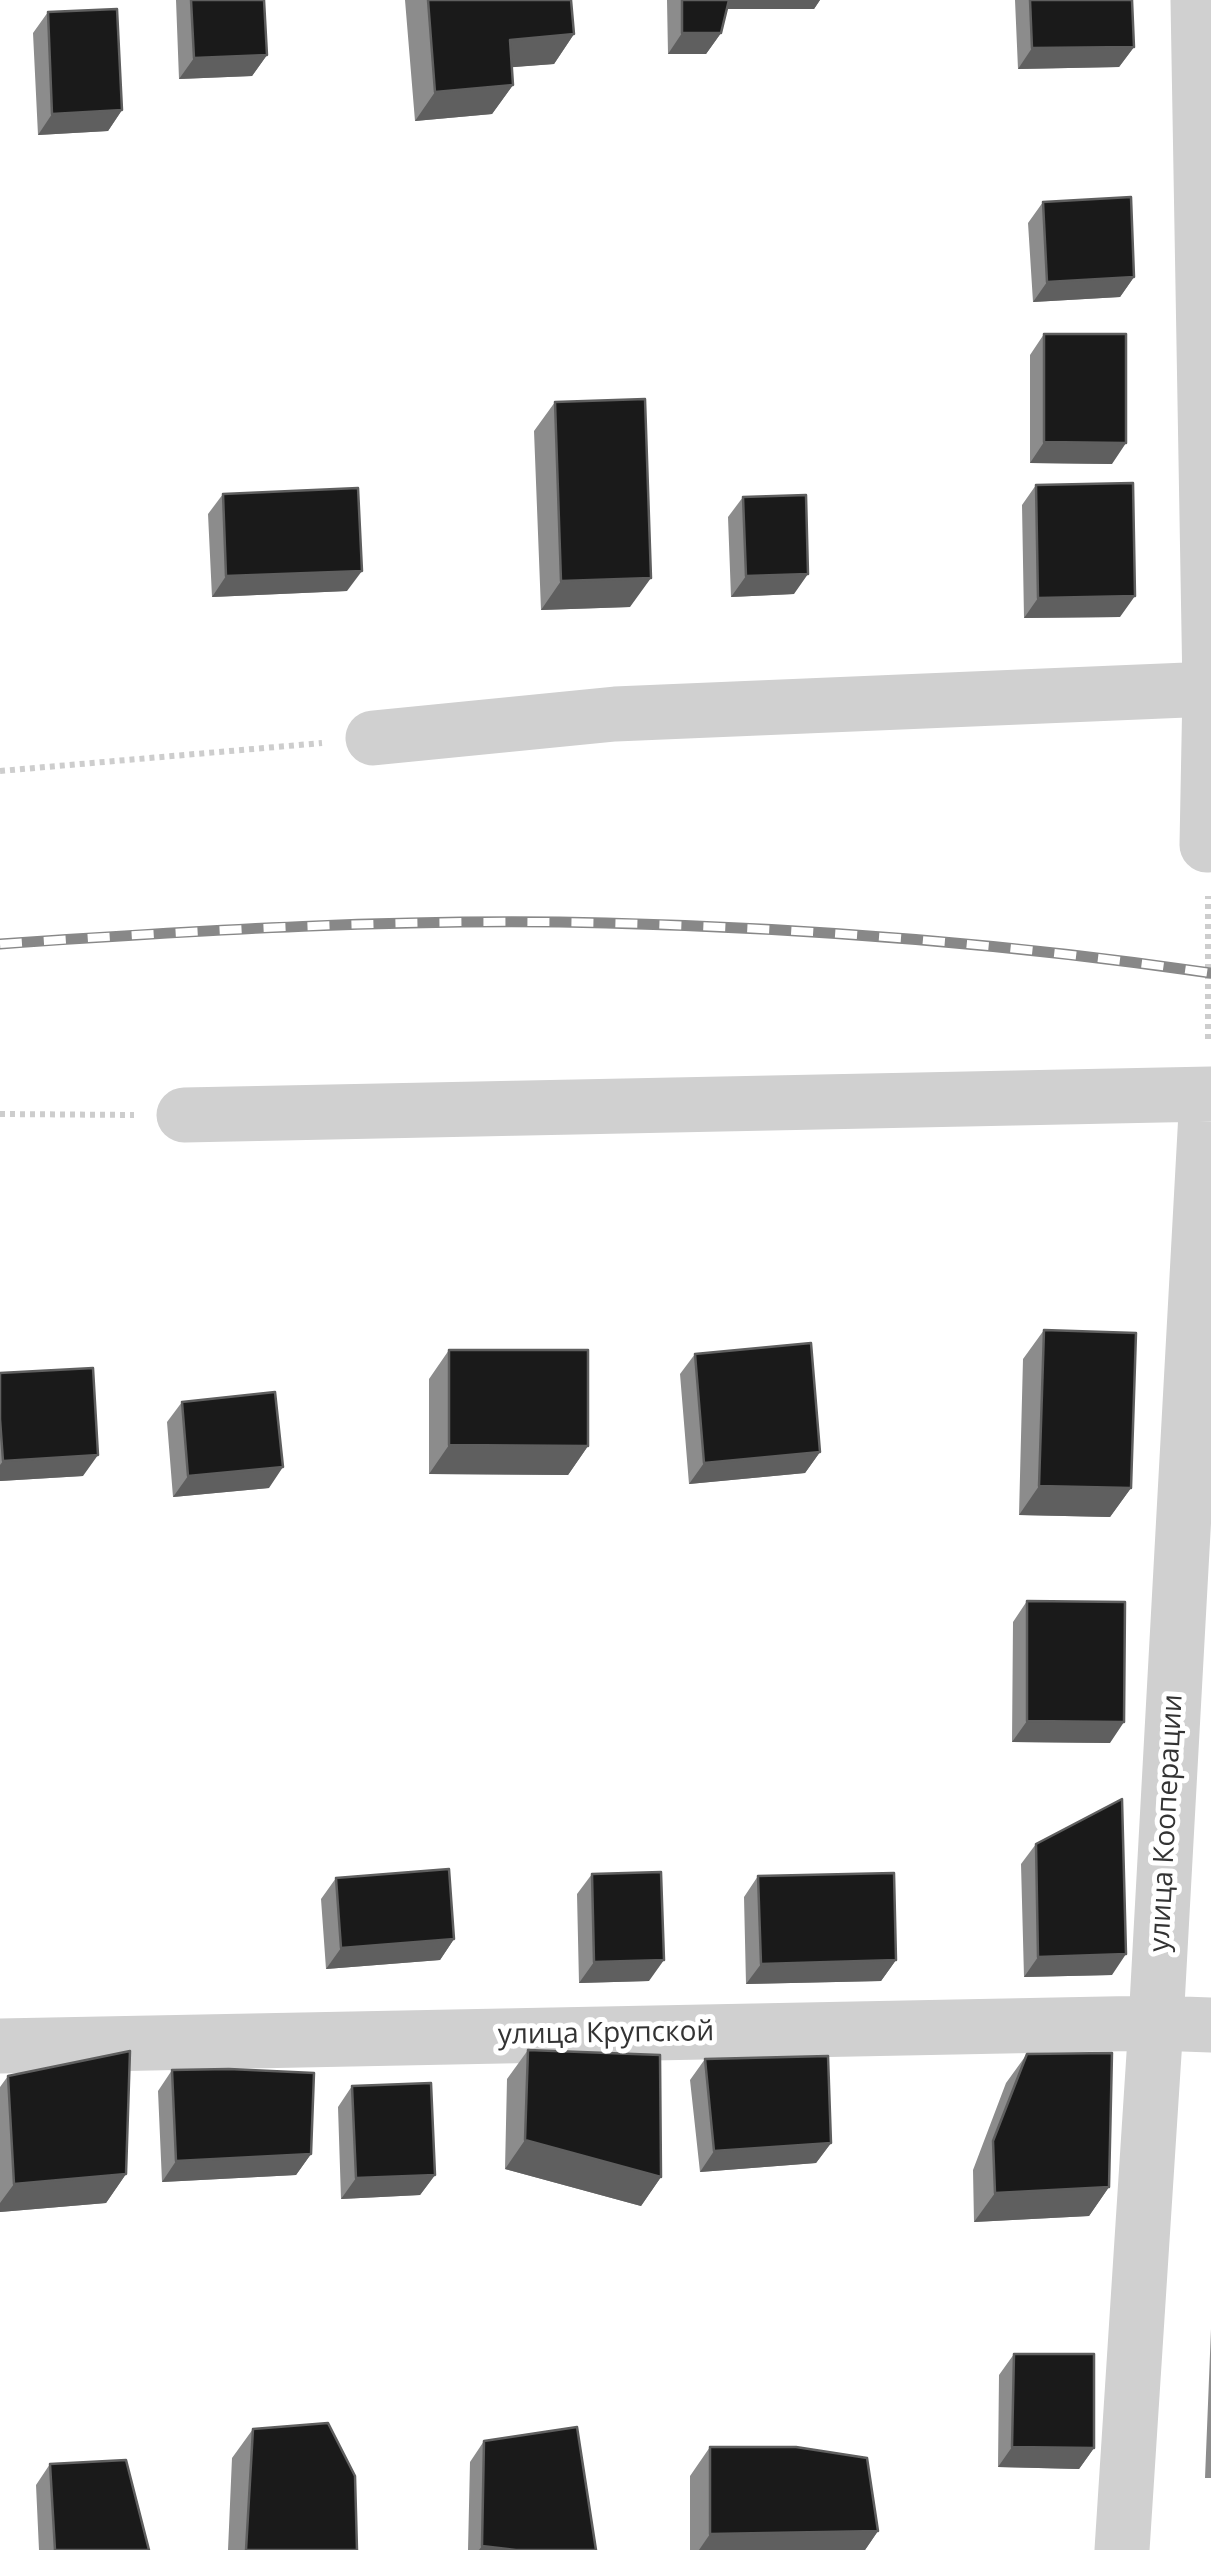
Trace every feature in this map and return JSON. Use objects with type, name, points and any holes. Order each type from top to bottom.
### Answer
[{"type":"street","points":[[1198,0],[1211,690],[1207,845]]},
{"type":"street","points":[[373,738],[615,714],[1211,690]]},
{"type":"street","points":[[184,1116],[1209,1095]]},
{"type":"street","name":"улица Кооперации","points":[[1122,2550],[1209,1095]]},
{"type":"street","name":"улица Крупской","points":[[0,2046],[1211,2025]]},
{"type":"path","points":[[0,771],[373,738]]},
{"type":"path","points":[[1207,845],[1209,1095]]},
{"type":"path","points":[[0,1114],[184,1116]]},
{"type":"building","points":[[191,0],[264,0],[267,55],[194,58]]},
{"type":"building","points":[[428,0],[571,0],[574,34],[510,40],[513,85],[435,92]]},
{"type":"building","points":[[682,0],[729,0],[721,33],[682,33]]},
{"type":"building","points":[[1030,0],[1132,0],[1134,47],[1032,48]]},
{"type":"building","points":[[117,9],[122,110],[52,114],[48,12]]},
{"type":"building","points":[[1131,197],[1134,277],[1047,282],[1043,202]]},
{"type":"building","points":[[1044,334],[1126,334],[1126,443],[1044,442]]},
{"type":"building","points":[[645,399],[651,578],[561,581],[555,402]]},
{"type":"building","points":[[1133,483],[1135,596],[1038,598],[1036,485]]},
{"type":"building","points":[[358,488],[362,571],[226,576],[223,494]]},
{"type":"building","points":[[806,495],[808,574],[746,576],[743,497]]},
{"type":"building","points":[[1044,1330],[1136,1333],[1131,1488],[1039,1486]]},
{"type":"building","points":[[811,1343],[820,1452],[704,1463],[695,1354]]},
{"type":"building","points":[[449,1350],[588,1350],[588,1446],[449,1445]]},
{"type":"building","points":[[93,1368],[98,1455],[3,1461],[0,1373]]},
{"type":"building","points":[[275,1392],[283,1467],[188,1476],[182,1402]]},
{"type":"building","points":[[1027,1601],[1125,1602],[1124,1722],[1027,1721]]},
{"type":"building","points":[[1122,1799],[1126,1954],[1038,1957],[1036,1844]]},
{"type":"building","points":[[449,1869],[454,1939],[341,1948],[336,1878]]},
{"type":"building","points":[[661,1872],[664,1960],[594,1962],[592,1874]]},
{"type":"building","points":[[894,1873],[896,1960],[761,1964],[758,1876]]},
{"type":"building","points":[[528,2050],[660,2055],[661,2177],[525,2140]]},
{"type":"building","points":[[130,2051],[126,2174],[14,2184],[8,2076]]},
{"type":"building","points":[[1112,2053],[1109,2187],[995,2193],[993,2141],[1027,2054]]},
{"type":"building","points":[[828,2056],[831,2143],[714,2151],[705,2059]]},
{"type":"building","points":[[172,2070],[314,2073],[311,2154],[176,2161]]},
{"type":"building","points":[[431,2083],[435,2175],[356,2178],[352,2086]]},
{"type":"building","points":[[1014,2354],[1094,2354],[1094,2448],[1012,2447]]},
{"type":"building","points":[[328,2423],[355,2476],[357,2550],[246,2550],[253,2429]]},
{"type":"building","points":[[577,2427],[596,2550],[482,2546],[484,2441]]},
{"type":"building","points":[[710,2447],[796,2447],[867,2458],[878,2531],[710,2534]]},
{"type":"building","points":[[126,2460],[149,2550],[55,2550],[50,2464]]},
{"type":"railway","points":[[0,944],[303,926],[606,923],[909,939],[1211,973]]}]
